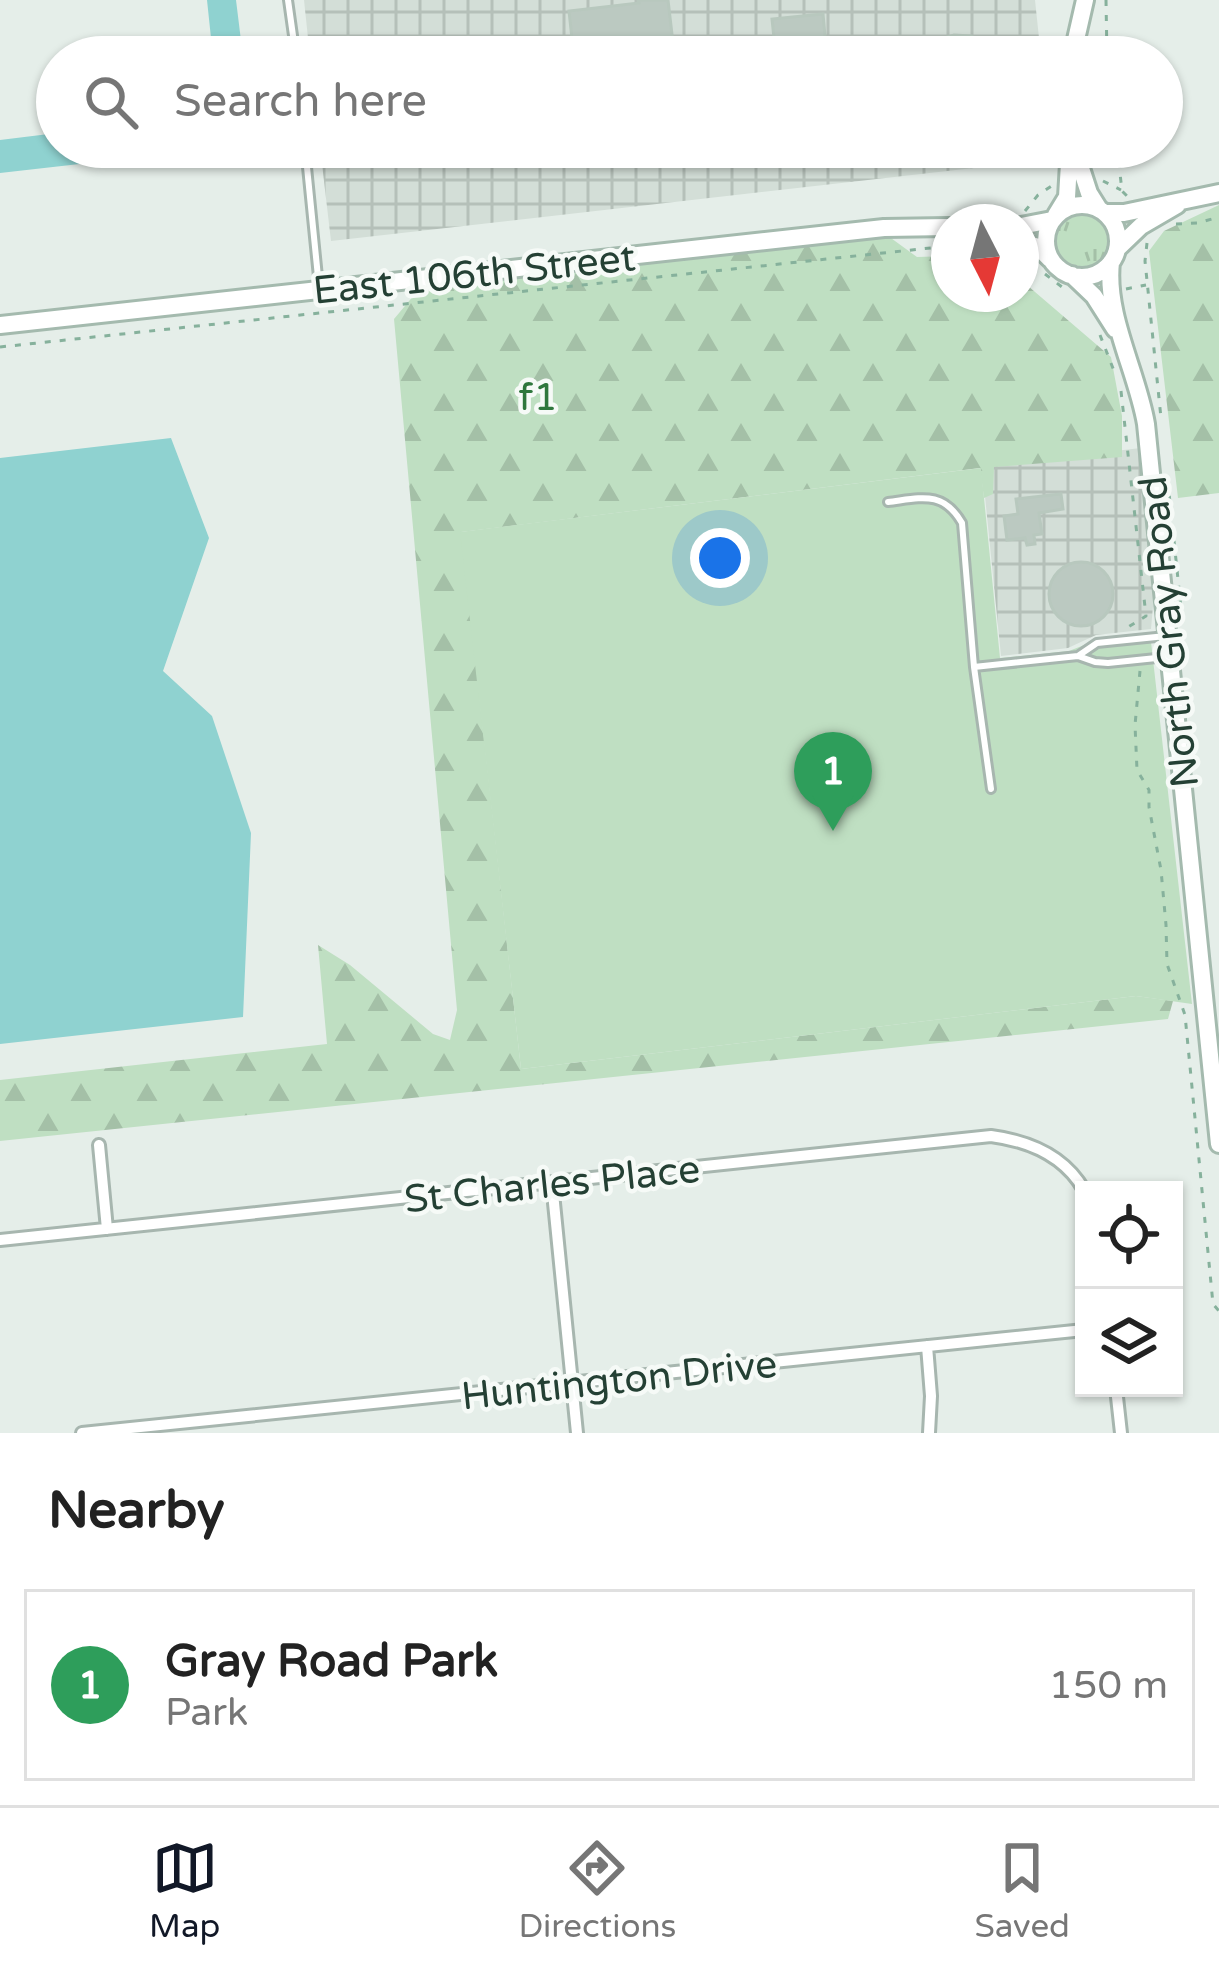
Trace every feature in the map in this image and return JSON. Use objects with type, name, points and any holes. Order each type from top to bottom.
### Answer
[{"type":"street","points":[[1076,36],[1084,0]]},
{"type":"street","points":[[1046,265],[1046,242],[1067,196],[1070,168]]},
{"type":"street","points":[[1080,168],[1089,193],[1117,233],[1114,255]]},
{"type":"street","points":[[1039,220],[1082,205],[1124,213],[1219,193]]},
{"type":"street","points":[[1039,249],[1046,265],[1064,272],[1069,283],[1093,274],[1141,226],[1183,201]]},
{"type":"street","name":"East 106th Street","points":[[0,325],[872,229],[931,227]]},
{"type":"street","name":"North Gray Road","points":[[1114,255],[1109,281],[1146,424],[1219,1144]]},
{"type":"street","name":"North Gray Road","points":[[1069,283],[1094,296],[1123,339]]},
{"type":"street","name":"St Charles Place","points":[[0,1240],[991,1136],[1038,1146],[1077,1181]]},
{"type":"street","points":[[99,1145],[107,1229]]},
{"type":"street","points":[[551,1183],[578,1433]]},
{"type":"street","name":"Huntington Drive","points":[[82,1433],[1075,1331]]},
{"type":"street","points":[[927,1346],[929,1433]]},
{"type":"street","points":[[1117,1397],[1121,1433]]},
{"type":"lane","points":[[288,0],[293,36]]},
{"type":"lane","points":[[307,168],[320,290]]},
{"type":"lane","points":[[888,502],[942,501],[962,523],[974,667],[991,789]]},
{"type":"lane","points":[[1078,656],[1097,643],[1168,636]]},
{"type":"lane","points":[[974,667],[1078,656],[1108,663],[1170,656]]},
{"type":"path","points":[[1106,0],[1107,36]]},
{"type":"path","points":[[1119,168],[1122,191]]},
{"type":"path","points":[[1098,178],[1132,202]]},
{"type":"path","points":[[1030,204],[1059,182]]},
{"type":"path","points":[[1171,225],[1219,218]]},
{"type":"path","points":[[0,346],[931,249]]},
{"type":"path","points":[[1046,265],[1069,283]]},
{"type":"path","points":[[1120,290],[1148,285]]},
{"type":"path","points":[[1095,325],[1125,408],[1138,531],[1146,616],[1125,629],[1128,640]]},
{"type":"path","points":[[1185,1015],[1213,1304],[1219,1311]]},
{"type":"shaded area","points":[[304,0],[1035,0],[1039,36],[308,36]]},
{"type":"shaded area","points":[[322,168],[974,168],[331,241]]},
{"type":"shaded area","points":[[1141,448],[1155,583],[1151,629],[1096,635],[1068,648],[1001,656],[982,466]]},
{"type":"green space","points":[[1219,205],[1219,493],[1178,498],[1149,251],[1164,231]]},
{"type":"green space","points":[[1082,213],[1101,221],[1109,240],[1101,259],[1082,267],[1063,259],[1055,240],[1063,221]]},
{"type":"green space","name":"f1","points":[[884,233],[917,257],[931,257],[931,312],[1039,312],[1039,295],[1111,357],[1122,416],[1122,457],[994,467],[993,494],[984,498],[980,468],[461,532],[521,1069],[1136,996],[1173,1001],[1168,1019],[0,1141],[0,1080],[327,1044],[318,945],[350,965],[433,1034],[450,1040],[457,1010],[394,319],[425,282]]},
{"type":"green space","points":[[981,468],[1000,658],[1069,651],[1102,638],[1150,633],[1192,1004],[1136,996],[521,1069],[460,532]]},
{"type":"water","points":[[207,0],[236,0],[240,36],[211,36]]},
{"type":"water","points":[[36,136],[36,168],[44,168],[0,173],[0,140]]},
{"type":"water","points":[[171,438],[209,538],[163,671],[212,716],[251,833],[243,1017],[0,1044],[0,458]]},
{"type":"building","points":[[668,0],[672,36],[572,36],[569,11]]},
{"type":"building","points":[[823,14],[825,36],[774,36],[772,19]]},
{"type":"building","points":[[1061,494],[1063,509],[1039,513],[1042,534],[1034,535],[1035,544],[1027,545],[1025,538],[1007,540],[1004,516],[1018,514],[1016,499]]},
{"type":"building","points":[[1081,562],[1103,572],[1113,594],[1103,616],[1081,626],[1059,616],[1049,594],[1059,572]]},
{"type":"place","name":"Gray Road Park","points":[[833,831]]}]
